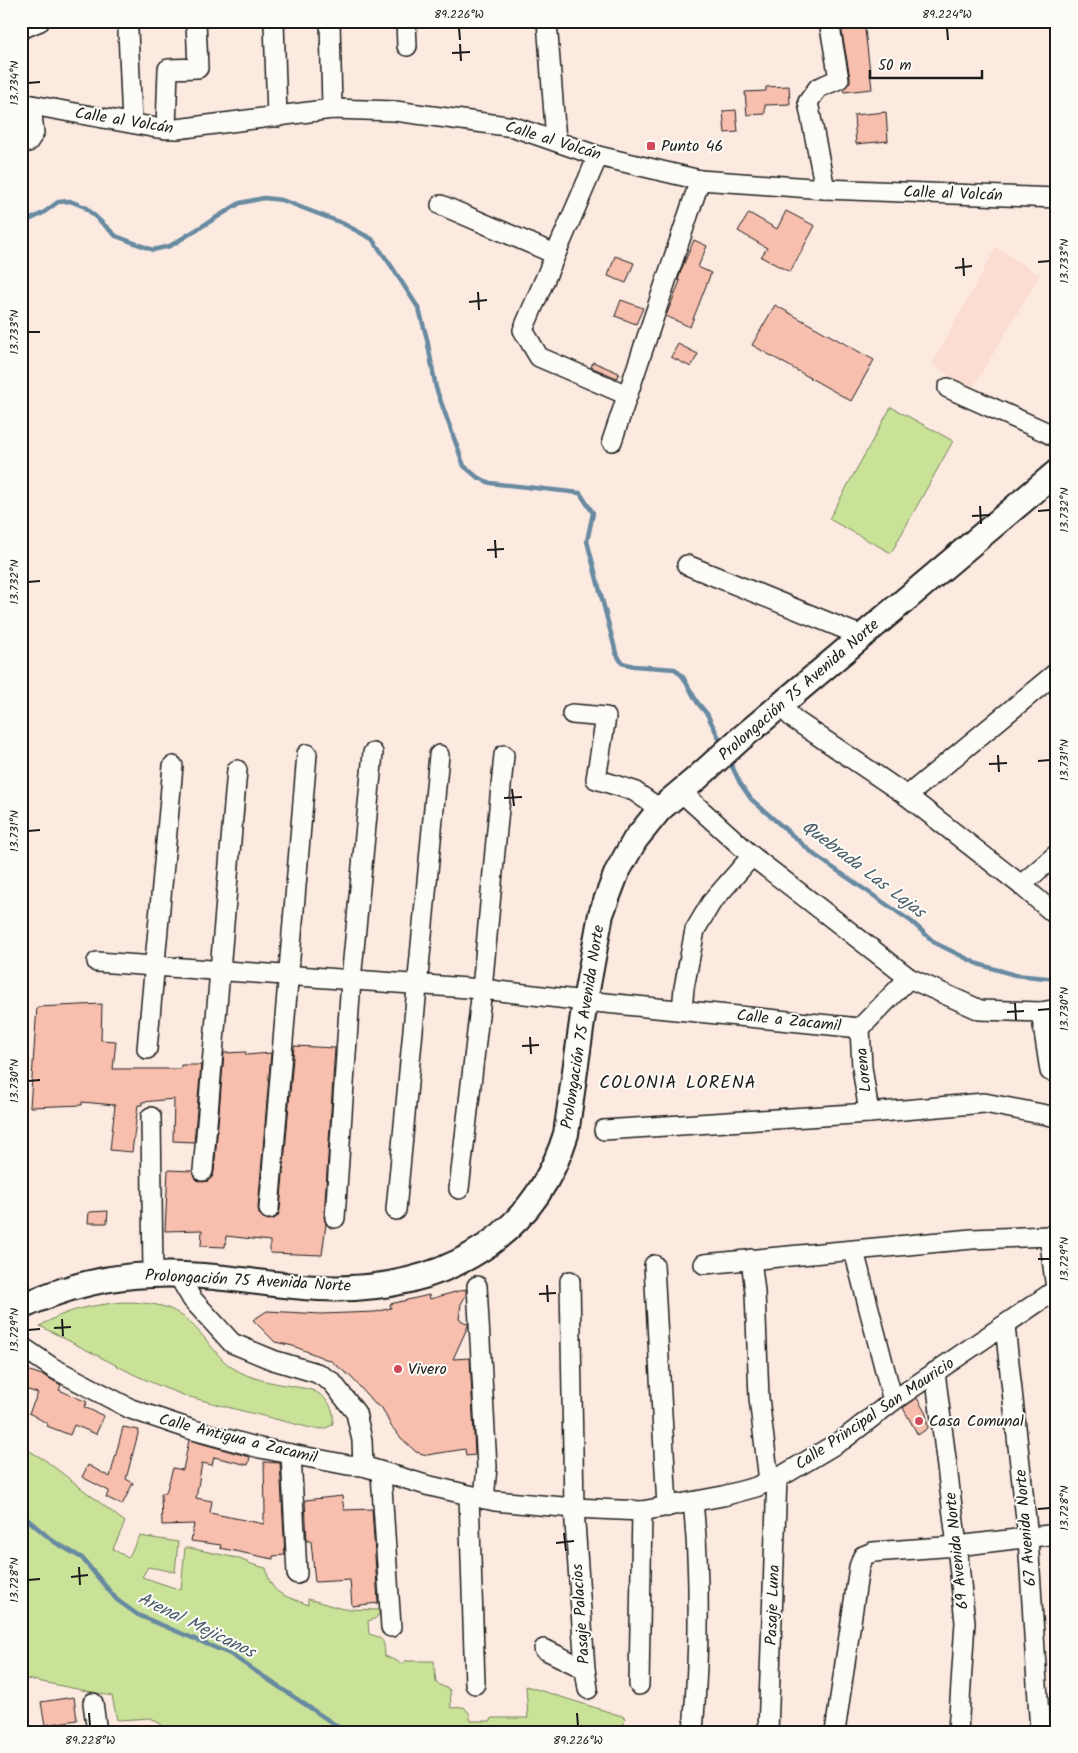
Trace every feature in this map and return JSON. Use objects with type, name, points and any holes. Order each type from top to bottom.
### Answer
[{"type":"main road","name":"Prolongación 75 Avenida Norte","points":[[21,1307],[37,1299],[80,1285],[153,1274],[318,1288],[366,1286],[409,1280],[439,1271],[474,1255],[503,1233],[527,1210],[548,1178],[560,1154],[566,1134],[585,1001],[601,914],[617,872],[635,840],[660,809],[779,705],[1057,472]]},
{"type":"street","points":[[21,29],[40,21]]},
{"type":"street","points":[[166,129],[168,69],[198,68],[196,21]]},
{"type":"street","points":[[274,21],[277,117]]},
{"type":"street","points":[[330,21],[332,109]]},
{"type":"street","points":[[406,21],[407,46]]},
{"type":"street","points":[[547,21],[556,141]]},
{"type":"street","points":[[825,189],[808,102],[818,88],[839,79],[829,21]]},
{"type":"street","points":[[128,31],[132,123]]},
{"type":"street","points":[[21,143],[28,142],[34,133],[26,104]]},
{"type":"street","name":"Calle al Volcán","points":[[26,104],[166,129],[186,129],[332,109],[395,111],[514,127],[598,156],[700,180],[825,189],[1057,198]]},
{"type":"street","points":[[598,156],[523,330],[539,357],[627,395]]},
{"type":"street","points":[[612,442],[700,180]]},
{"type":"street","points":[[441,205],[555,254]]},
{"type":"street","points":[[948,388],[1057,438]]},
{"type":"street","points":[[687,565],[862,636]]},
{"type":"street","points":[[907,796],[1057,672]]},
{"type":"street","points":[[779,705],[796,720],[907,796],[1021,885],[1057,916]]},
{"type":"street","points":[[572,714],[606,716],[596,778],[634,791],[660,809]]},
{"type":"street","points":[[335,1218],[351,980],[372,753]]},
{"type":"street","points":[[269,1209],[307,754]]},
{"type":"street","points":[[396,1210],[438,755]]},
{"type":"street","points":[[459,1189],[482,989],[504,755]]},
{"type":"street","points":[[147,1049],[172,766]]},
{"type":"street","points":[[202,1171],[237,770]]},
{"type":"street","points":[[689,785],[752,856],[909,978],[980,1010],[1049,1010],[1050,1071]]},
{"type":"street","points":[[1021,885],[1057,854]]},
{"type":"street","points":[[682,1010],[684,988],[695,930],[711,903],[752,856]]},
{"type":"street","name":"Calle a Zacamil","points":[[97,962],[482,989],[860,1028],[909,978]]},
{"type":"street","name":"Lorena","points":[[860,1028],[862,1067],[869,1113]]},
{"type":"street","points":[[604,1130],[869,1113],[984,1103],[1057,1117]]},
{"type":"street","points":[[151,1118],[153,1274]]},
{"type":"street","points":[[704,1264],[972,1239],[1049,1236],[1056,1289]]},
{"type":"street","points":[[854,1251],[893,1401]]},
{"type":"street","name":"Pasaje Luna","points":[[751,1259],[758,1398],[773,1479],[768,1732]]},
{"type":"street","points":[[654,1265],[667,1507]]},
{"type":"street","points":[[178,1275],[192,1299],[232,1343],[273,1360],[317,1373],[332,1382],[356,1413],[362,1440],[363,1466]]},
{"type":"street","name":"Pasaje Palacios","points":[[570,1281],[574,1508],[588,1689]]},
{"type":"street","points":[[475,1684],[476,1497],[487,1467],[477,1286]]},
{"type":"street","name":"Calle Principal San Mauricio","points":[[476,1497],[495,1501],[574,1508],[642,1511],[724,1496],[773,1479],[844,1439],[893,1401],[1005,1326],[1056,1289]]},
{"type":"street","name":"67 Avenida Norte","points":[[1005,1326],[1028,1538],[1040,1732]]},
{"type":"street","name":"Calle Antigua a Zacamil","points":[[21,1346],[53,1368],[132,1409],[190,1429],[260,1448],[348,1465],[363,1466],[381,1473],[476,1497]]},
{"type":"street","name":"69 Avenida Norte","points":[[935,1372],[965,1622],[958,1732]]},
{"type":"street","points":[[291,1454],[297,1574]]},
{"type":"street","points":[[381,1473],[390,1627]]},
{"type":"street","points":[[693,1502],[696,1532],[698,1620],[693,1732]]},
{"type":"street","points":[[639,1685],[642,1511]]},
{"type":"street","points":[[835,1732],[859,1567],[863,1556],[873,1552],[957,1546],[1057,1534]]},
{"type":"street","points":[[544,1649],[585,1669]]},
{"type":"street","points":[[94,1703],[97,1732]]},
{"type":"shaded area","points":[[996,247],[1040,275],[971,391],[932,364]]},
{"type":"green space","points":[[891,407],[953,441],[891,553],[829,519]]},
{"type":"green space","points":[[124,1302],[162,1306],[180,1314],[189,1321],[222,1359],[240,1372],[261,1380],[314,1391],[330,1405],[333,1415],[332,1425],[324,1429],[311,1428],[186,1396],[135,1375],[40,1326],[50,1320],[80,1309]]},
{"type":"green space","points":[[21,1446],[45,1460],[125,1522],[113,1549],[128,1558],[140,1536],[178,1542],[175,1572],[148,1567],[142,1577],[181,1590],[185,1547],[237,1558],[266,1568],[271,1584],[275,1589],[308,1605],[308,1599],[343,1609],[379,1610],[376,1618],[368,1621],[369,1634],[382,1640],[385,1656],[403,1664],[404,1661],[434,1661],[436,1683],[450,1690],[451,1708],[464,1707],[469,1713],[471,1721],[491,1721],[492,1718],[528,1718],[526,1686],[625,1717],[623,1732],[173,1732],[151,1718],[117,1720],[112,1696],[27,1679],[21,1680]]},
{"type":"building","points":[[840,21],[864,21],[872,89],[844,92],[843,89],[850,82],[850,78]]},
{"type":"building","points":[[789,86],[790,104],[765,105],[765,114],[747,115],[745,92],[766,91],[766,87]]},
{"type":"building","points":[[736,110],[738,132],[725,133],[723,111]]},
{"type":"building","points":[[886,112],[888,141],[856,144],[854,115]]},
{"type":"building","points":[[786,211],[815,226],[790,272],[761,257],[767,248],[738,231],[749,213],[777,229]]},
{"type":"building","points":[[694,240],[707,246],[698,267],[711,273],[690,327],[666,316],[680,281],[678,280],[682,268]]},
{"type":"building","points":[[615,256],[634,263],[626,283],[608,276]]},
{"type":"building","points":[[621,300],[643,308],[636,324],[615,316]]},
{"type":"building","points":[[775,305],[874,360],[851,401],[752,345]]},
{"type":"building","points":[[678,344],[698,354],[691,367],[671,357]]},
{"type":"building","points":[[593,362],[619,373],[617,378],[591,367]]},
{"type":"building","points":[[102,1004],[101,1040],[116,1041],[113,1069],[181,1069],[181,1065],[201,1065],[194,1142],[173,1141],[174,1099],[142,1102],[142,1105],[138,1105],[132,1152],[110,1150],[115,1105],[82,1102],[82,1105],[30,1107],[37,1007]]},
{"type":"building","points":[[294,1046],[335,1048],[324,1217],[326,1224],[322,1255],[270,1253],[270,1241],[226,1236],[225,1247],[201,1246],[202,1230],[165,1231],[168,1170],[192,1171],[196,1180],[203,1182],[208,1181],[214,1172],[224,1053],[246,1052],[246,1055],[271,1053],[258,1208],[259,1214],[263,1218],[269,1220],[278,1216]]},
{"type":"building","points":[[108,1211],[107,1223],[88,1223],[89,1212]]},
{"type":"building","name":"Vivero","points":[[466,1289],[459,1319],[468,1324],[468,1326],[453,1359],[470,1358],[475,1455],[466,1456],[465,1449],[427,1455],[416,1452],[391,1426],[382,1408],[375,1404],[352,1378],[331,1361],[293,1346],[275,1342],[253,1320],[267,1311],[321,1314],[375,1312],[391,1308],[390,1304],[429,1295],[430,1299]]},
{"type":"building","points":[[27,1370],[45,1376],[61,1385],[59,1390],[87,1402],[84,1407],[104,1416],[96,1434],[74,1425],[70,1435],[47,1426],[48,1424],[29,1413],[38,1393],[21,1388],[21,1383]]},
{"type":"building","name":"Casa Comunal","points":[[917,1398],[926,1414],[928,1428],[918,1435],[903,1408]]},
{"type":"building","points":[[123,1427],[139,1430],[126,1479],[133,1483],[122,1505],[106,1497],[109,1491],[82,1477],[88,1465],[110,1477]]},
{"type":"building","points":[[189,1440],[250,1457],[248,1465],[214,1457],[212,1465],[202,1463],[196,1498],[212,1501],[210,1513],[264,1524],[264,1462],[280,1463],[285,1555],[273,1556],[273,1559],[220,1548],[221,1545],[191,1541],[194,1524],[162,1525],[161,1493],[166,1493],[173,1468],[183,1470]]},
{"type":"building","points":[[342,1496],[344,1510],[372,1509],[378,1603],[352,1606],[350,1580],[315,1582],[311,1541],[307,1541],[305,1500]]},
{"type":"building","points":[[74,1697],[77,1720],[45,1725],[41,1702]]},
{"type":"waterway","name":"Quebrada Las Lajas","points":[[21,224],[43,213],[58,202],[70,201],[85,207],[116,236],[153,250],[170,246],[240,203],[264,198],[282,200],[342,223],[372,239],[419,309],[427,339],[436,388],[464,466],[477,477],[490,483],[580,493],[593,513],[587,541],[616,653],[622,663],[634,666],[675,669],[683,677],[697,702],[707,714],[723,746]]},
{"type":"waterway","name":"Quebrada Las Lajas","points":[[729,760],[740,783],[751,799],[816,856],[912,922],[935,943],[978,964],[1015,975],[1057,979]]},
{"type":"waterway","name":"Arenal Mejicanos","points":[[21,1514],[53,1541],[82,1558],[117,1600],[138,1615],[230,1654],[346,1732]]},
{"type":"place","name":"Punto 46","points":[[651,146]]},
{"type":"place","name":"Vivero","points":[[398,1369]]},
{"type":"place","name":"Casa Comunal","points":[[919,1421]]},
{"type":"district","name":"COLONIA LORENA","points":[[678,1083]]}]
